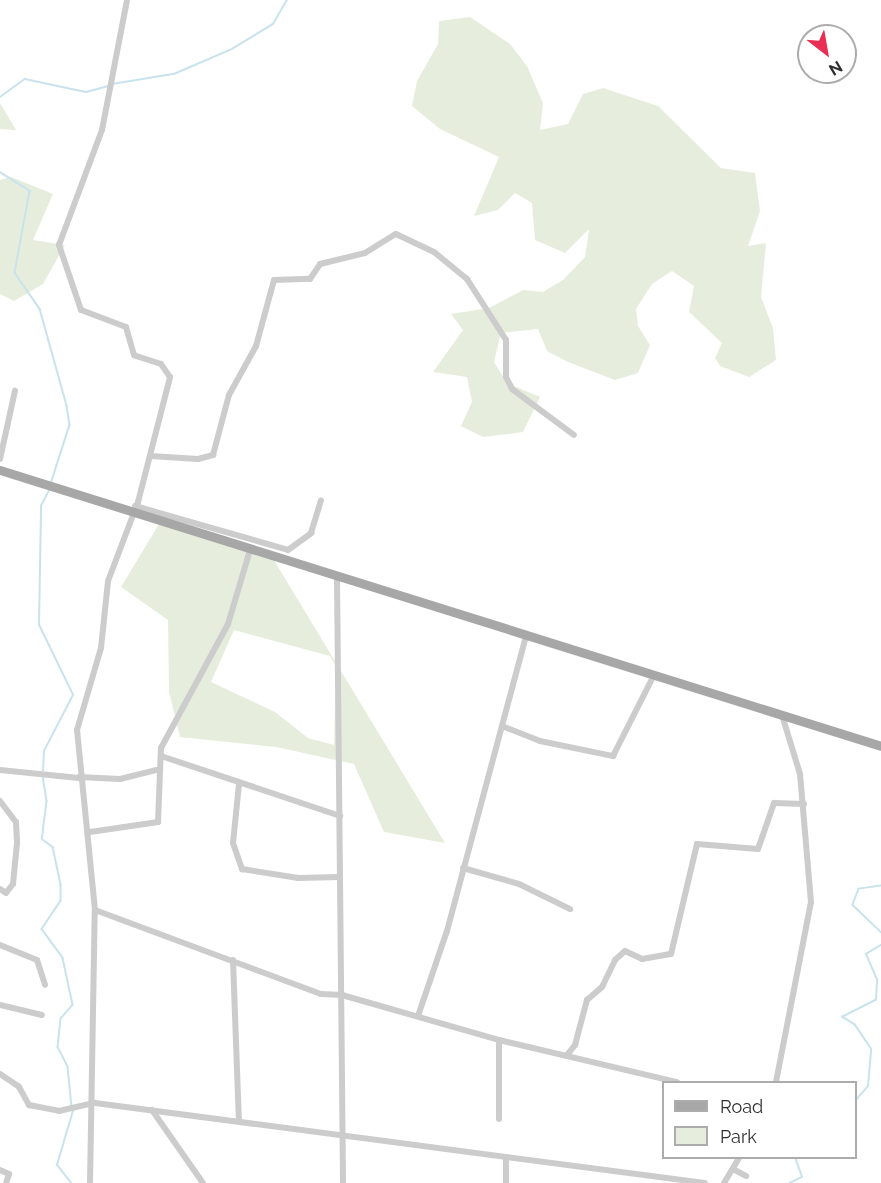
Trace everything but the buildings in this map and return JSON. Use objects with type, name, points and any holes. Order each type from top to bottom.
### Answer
[{"type":"main road","points":[[0,470],[133,509],[337,578],[881,746]]},
{"type":"street","points":[[90,1183],[95,1103],[95,910],[90,832],[79,777],[81,707],[101,648],[108,581],[150,456],[169,373],[134,355],[126,327],[81,310],[60,245],[102,130],[127,0]]},
{"type":"street","points":[[150,456],[198,459],[213,455],[229,395],[256,346],[274,280],[310,279],[320,264],[365,253],[396,234],[434,252],[466,279],[506,340],[506,377],[512,390],[574,435]]},
{"type":"street","points":[[0,459],[15,391]]},
{"type":"street","points":[[133,509],[288,550],[311,533],[321,501]]},
{"type":"street","points":[[90,832],[158,822],[161,756],[228,624],[250,550]]},
{"type":"street","points":[[337,578],[345,1134],[343,1183]]},
{"type":"street","points":[[418,1016],[463,868],[526,636]]},
{"type":"street","points":[[502,726],[540,741],[613,756],[654,675]]},
{"type":"street","points":[[776,1081],[811,902],[804,804],[782,715]]},
{"type":"street","points":[[161,756],[339,816]]},
{"type":"street","points":[[0,770],[120,779],[160,769]]},
{"type":"street","points":[[239,784],[233,843],[242,869],[298,878],[340,877]]},
{"type":"street","points":[[0,801],[16,822],[13,884],[6,892],[0,889]]},
{"type":"street","points":[[567,1055],[576,1045],[587,1000],[602,987],[615,960],[625,951],[642,959],[671,954],[697,844],[758,849],[774,803],[804,804]]},
{"type":"street","points":[[463,868],[519,884],[570,909]]},
{"type":"street","points":[[95,910],[321,994],[342,995],[499,1041],[567,1055],[669,1081]]},
{"type":"street","points":[[0,945],[37,960],[45,985]]},
{"type":"street","points":[[233,960],[239,1120]]},
{"type":"street","points":[[0,1005],[42,1015]]},
{"type":"street","points":[[499,1041],[499,1119]]},
{"type":"street","points":[[0,1074],[19,1087],[29,1105],[59,1111],[95,1103],[239,1120],[705,1183]]},
{"type":"street","points":[[152,1110],[202,1183]]},
{"type":"street","points":[[506,1157],[506,1183]]},
{"type":"street","points":[[724,1183],[738,1159]]},
{"type":"street","points":[[733,1169],[746,1176]]},
{"type":"street","points":[[0,1170],[9,1174],[6,1183]]},
{"type":"green space","points":[[470,17],[510,44],[527,66],[543,103],[540,130],[568,124],[583,94],[603,88],[658,106],[721,168],[755,173],[760,211],[748,246],[766,243],[761,297],[773,328],[776,360],[749,377],[720,366],[715,358],[722,343],[689,312],[694,286],[672,271],[652,284],[636,309],[638,326],[650,345],[638,373],[615,380],[568,362],[547,351],[538,329],[501,333],[494,362],[507,383],[540,397],[523,432],[483,437],[461,426],[472,402],[467,377],[433,372],[463,330],[451,314],[489,308],[523,290],[543,292],[563,280],[585,257],[589,229],[565,253],[535,240],[532,203],[515,193],[498,210],[474,216],[499,157],[440,129],[412,106],[417,81],[438,44],[439,21]]},
{"type":"green space","points":[[0,103],[16,130],[0,129]]},
{"type":"green space","points":[[11,177],[53,194],[33,240],[65,245],[43,284],[14,301],[0,294],[0,180]]},
{"type":"green space","points":[[162,519],[269,552],[445,843],[384,832],[354,764],[276,747],[180,737],[169,692],[168,620],[121,587]],"holes":[[[234,630],[330,656],[336,666],[334,745],[308,738],[275,712],[211,682]]]},
{"type":"waterway","points":[[112,84],[174,74],[232,49],[273,24],[287,0]]},
{"type":"waterway","points":[[0,97],[25,79],[86,92],[108,86]]},
{"type":"waterway","points":[[0,172],[30,191],[15,273],[40,309],[67,406],[70,425],[52,481]]},
{"type":"waterway","points":[[43,771],[44,751],[73,695],[39,625],[41,506],[49,490]]},
{"type":"waterway","points":[[43,776],[47,801],[42,839],[53,847],[61,885],[61,901],[42,929],[63,958],[73,1005],[61,1019],[58,1047],[68,1067],[72,1107]]},
{"type":"waterway","points":[[881,886],[859,889],[853,905],[881,932]]},
{"type":"waterway","points":[[857,1099],[868,1086],[871,1049],[855,1025],[842,1017],[876,1000],[877,980],[866,954],[881,945]]},
{"type":"waterway","points":[[71,1183],[57,1165],[73,1111]]},
{"type":"waterway","points":[[790,1183],[802,1177],[795,1159]]}]
